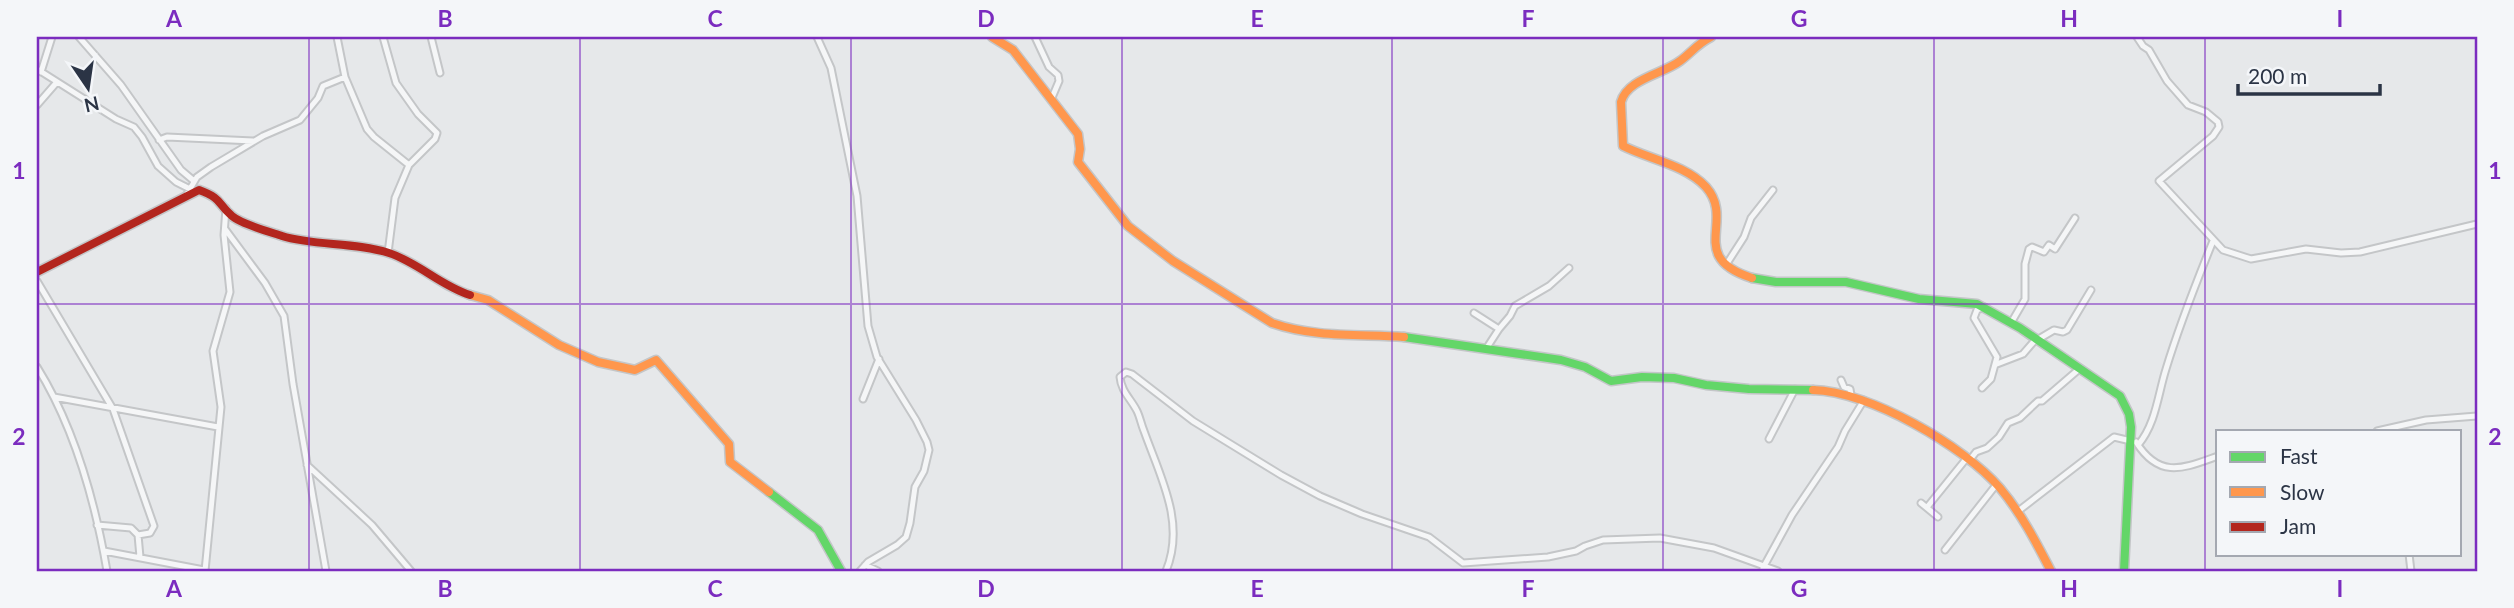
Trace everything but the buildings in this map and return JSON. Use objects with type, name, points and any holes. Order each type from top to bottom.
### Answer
[{"type":"street","points":[[52,37],[39,71],[116,119],[134,127],[158,166],[188,192]]},
{"type":"street","points":[[79,37],[121,85],[180,170],[194,181]]},
{"type":"street","points":[[339,37],[345,77],[367,129],[409,165]]},
{"type":"street","points":[[383,37],[396,83],[418,114],[437,133],[435,139],[409,165],[395,198],[388,253]]},
{"type":"street","points":[[431,37],[440,73]]},
{"type":"street","points":[[817,37],[831,68],[853,171],[862,250],[865,316],[879,359],[928,442],[929,457],[915,487],[906,537],[864,565],[860,571]]},
{"type":"street","points":[[992,37],[1013,50],[1078,134],[1078,162],[1122,221],[1173,261],[1272,323],[1286,329],[1404,337],[1562,360],[1585,367],[1595,375],[1611,381],[1642,377],[1674,378],[1749,389],[1825,390],[1864,400],[1929,431],[1996,485],[2031,531],[2048,568]]},
{"type":"street","points":[[1035,37],[1049,67],[1058,75],[1059,81],[1051,100]]},
{"type":"street","points":[[1711,37],[1698,44],[1679,61],[1630,88],[1623,95],[1622,146],[1692,175],[1702,182],[1713,198],[1718,215],[1714,237],[1718,254],[1726,265],[1741,275],[1756,280],[1840,281],[1921,300],[1953,301],[1985,307],[2120,396],[2125,402],[2134,441],[2124,571]]},
{"type":"street","points":[[2137,37],[2149,50],[2167,81],[2188,105],[2206,112],[2218,122],[2219,127],[2213,136],[2159,181],[2223,250],[2251,259],[2294,250],[2360,252],[2477,224]]},
{"type":"street","points":[[188,192],[194,181],[211,167],[254,141],[300,120],[313,105],[323,86],[345,77]]},
{"type":"street","points":[[37,106],[57,82]]},
{"type":"street","points":[[159,140],[178,137],[254,141]]},
{"type":"street","points":[[1726,265],[1744,237],[1751,218],[1773,190]]},
{"type":"street","points":[[37,272],[188,192],[204,191],[217,197],[233,217],[285,237],[339,243],[388,253],[427,270],[454,290],[499,305],[559,345],[580,355],[630,370],[645,367],[656,360],[729,444],[730,462],[818,530],[841,571]]},
{"type":"street","points":[[104,551],[204,571],[221,407],[214,351],[230,292],[226,208]]},
{"type":"street","points":[[2011,323],[2025,299],[2025,264],[2029,249],[2032,247],[2044,251],[2049,245],[2055,249],[2075,218]]},
{"type":"street","points":[[225,228],[284,316],[293,384],[326,571]]},
{"type":"street","points":[[2134,441],[2147,433],[2166,367],[2213,241]]},
{"type":"street","points":[[1486,349],[1515,306],[1549,286],[1569,268]]},
{"type":"street","points":[[37,281],[113,409],[154,526],[150,533],[138,535]]},
{"type":"street","points":[[1997,364],[2023,354],[2036,340],[2054,330],[2067,330],[2091,290]]},
{"type":"street","points":[[1983,388],[1991,379],[1997,364],[1994,350],[1984,338],[1974,318],[1977,310],[1985,307]]},
{"type":"street","points":[[1474,313],[1499,329]]},
{"type":"street","points":[[863,399],[879,359]]},
{"type":"street","points":[[37,367],[54,397],[78,456],[107,571]]},
{"type":"street","points":[[1928,506],[1967,460],[1976,452],[1987,448],[1999,437],[2008,423],[2020,418],[2078,370]]},
{"type":"street","points":[[1166,571],[1173,543],[1174,522],[1155,455],[1136,408],[1122,387],[1121,377],[1126,372],[1194,421],[1281,475],[1362,514],[1429,537],[1464,563],[1548,557],[1576,551],[1585,545],[1603,540],[1649,538],[1714,548],[1763,568],[1778,571]]},
{"type":"street","points":[[1841,380],[1844,387],[1850,389],[1851,396]]},
{"type":"street","points":[[1769,439],[1795,389]]},
{"type":"street","points":[[54,397],[218,427]]},
{"type":"street","points":[[1763,568],[1864,400]]},
{"type":"street","points":[[2381,430],[2404,424],[2477,416]]},
{"type":"street","points":[[2404,424],[2404,430]]},
{"type":"street","points":[[2017,512],[2114,437],[2134,441],[2147,457],[2161,466],[2175,469],[2216,457]]},
{"type":"street","points":[[307,466],[372,525],[411,571]]},
{"type":"street","points":[[1945,550],[1996,485]]},
{"type":"street","points":[[1921,503],[1928,506],[1938,517]]},
{"type":"street","points":[[97,525],[131,528],[138,535],[140,557]]},
{"type":"street","points":[[864,565],[878,571]]},
{"type":"traffic: fast","points":[[1752,278],[1776,282],[1846,282],[1919,299],[1977,304],[2020,328],[2120,396],[2129,414],[2131,427],[2124,571]]},
{"type":"traffic: fast","points":[[1404,337],[1561,360],[1585,367],[1611,381],[1642,377],[1674,378],[1706,385],[1749,389],[1813,390]]},
{"type":"traffic: fast","points":[[769,492],[818,530],[841,571]]},
{"type":"traffic: slow","points":[[992,37],[1013,50],[1078,134],[1078,162],[1128,226],[1173,261],[1272,323],[1321,333],[1404,337]]},
{"type":"traffic: slow","points":[[1711,37],[1673,66],[1638,82],[1625,94],[1621,102],[1623,146],[1678,168],[1698,179],[1706,187],[1714,200],[1717,213],[1716,249],[1721,260],[1732,269],[1752,278]]},
{"type":"traffic: slow","points":[[470,295],[488,300],[559,345],[598,362],[635,370],[656,360],[729,444],[730,462],[769,492]]},
{"type":"traffic: slow","points":[[1813,390],[1836,393],[1887,410],[1963,455],[1984,472],[2008,498],[2051,571]]},
{"type":"traffic: jam","points":[[37,272],[199,190],[216,198],[232,216],[249,225],[294,239],[389,253],[470,295]]}]
